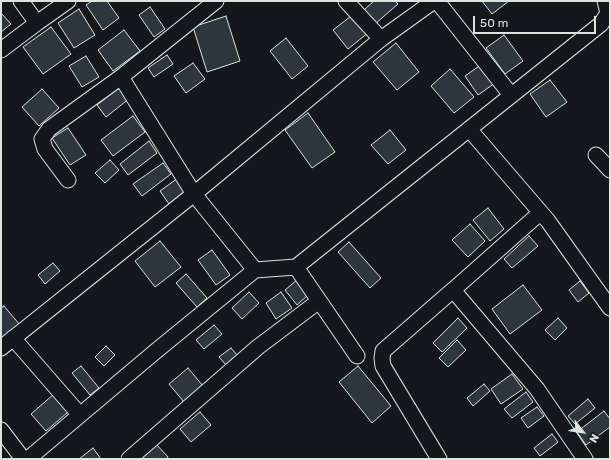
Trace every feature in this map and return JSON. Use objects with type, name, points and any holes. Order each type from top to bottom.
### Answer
[{"type":"street","points":[[21,1],[37,23]]},
{"type":"street","points":[[1,50],[68,1]]},
{"type":"street","points":[[68,180],[44,149],[42,139],[49,129],[121,77],[216,1]]},
{"type":"street","points":[[346,1],[381,39]]},
{"type":"street","points":[[1,348],[194,194],[381,39],[434,1]]},
{"type":"street","points":[[437,1],[511,95]]},
{"type":"street","points":[[28,459],[255,270],[296,267],[601,24],[608,13],[605,1]]},
{"type":"street","points":[[121,77],[194,194],[255,270]]},
{"type":"street","points":[[469,129],[548,221],[610,308]]},
{"type":"street","points":[[596,155],[610,170]]},
{"type":"street","points":[[439,459],[384,366],[382,358],[383,351],[540,213]]},
{"type":"street","points":[[296,267],[357,356]]},
{"type":"street","points":[[453,290],[538,389],[585,459]]},
{"type":"street","points":[[129,459],[258,347],[319,301]]},
{"type":"street","points":[[13,338],[80,415]]},
{"type":"street","points":[[1,430],[24,459]]},
{"type":"building","points":[[92,1],[107,1],[119,18],[103,30],[86,5]]},
{"type":"building","points":[[374,1],[395,1],[398,4],[375,24],[364,10]]},
{"type":"building","points":[[482,1],[509,1],[492,14]]},
{"type":"building","points":[[150,7],[165,29],[154,37],[139,15]]},
{"type":"building","points":[[79,9],[95,35],[74,48],[58,23]]},
{"type":"building","points":[[1,13],[11,24],[1,32]]},
{"type":"building","points":[[355,13],[369,32],[348,49],[333,30]]},
{"type":"building","points":[[226,16],[240,61],[207,72],[193,27]]},
{"type":"building","points":[[51,27],[71,54],[43,74],[23,47]]},
{"type":"building","points":[[124,30],[140,51],[113,71],[98,50]]},
{"type":"building","points":[[504,35],[523,61],[505,74],[486,48]]},
{"type":"building","points":[[286,38],[308,66],[292,79],[270,51]]},
{"type":"building","points":[[396,43],[419,72],[397,90],[373,62]]},
{"type":"building","points":[[167,55],[173,64],[154,77],[148,68]]},
{"type":"building","points":[[86,56],[99,77],[82,87],[69,66]]},
{"type":"building","points":[[193,63],[205,79],[186,93],[174,76]]},
{"type":"building","points":[[482,64],[495,83],[478,95],[465,76]]},
{"type":"building","points":[[450,69],[474,97],[454,113],[431,86]]},
{"type":"building","points":[[550,80],[567,102],[546,117],[530,94]]},
{"type":"building","points":[[121,86],[130,98],[106,117],[97,105]]},
{"type":"building","points":[[42,89],[59,108],[39,126],[22,107]]},
{"type":"building","points":[[308,113],[335,152],[312,168],[285,130]]},
{"type":"building","points":[[133,116],[145,132],[113,156],[101,140]]},
{"type":"building","points":[[68,128],[86,155],[70,165],[52,138]]},
{"type":"building","points":[[390,130],[406,150],[388,164],[371,145]]},
{"type":"building","points":[[149,141],[157,153],[128,175],[120,164]]},
{"type":"building","points":[[110,160],[119,170],[105,183],[95,173]]},
{"type":"building","points":[[163,163],[171,174],[142,196],[133,184]]},
{"type":"building","points":[[178,178],[187,191],[169,204],[160,191]]},
{"type":"building","points":[[488,208],[504,229],[490,241],[473,220]]},
{"type":"building","points":[[470,224],[485,241],[468,257],[452,240]]},
{"type":"building","points":[[529,236],[538,246],[512,268],[504,259]]},
{"type":"building","points":[[160,241],[181,267],[155,287],[135,261]]},
{"type":"building","points":[[349,242],[381,278],[370,288],[338,252]]},
{"type":"building","points":[[212,250],[230,275],[216,285],[198,260]]},
{"type":"building","points":[[53,263],[60,271],[45,284],[38,275]]},
{"type":"building","points":[[186,274],[207,298],[197,307],[176,283]]},
{"type":"building","points":[[297,280],[309,294],[297,305],[285,290]]},
{"type":"building","points":[[580,281],[589,293],[578,302],[569,290]]},
{"type":"building","points":[[523,285],[542,310],[510,334],[492,309]]},
{"type":"building","points":[[249,292],[259,303],[242,319],[232,308]]},
{"type":"building","points":[[281,292],[292,308],[276,319],[266,303]]},
{"type":"building","points":[[4,306],[20,325],[1,342],[1,308]]},
{"type":"building","points":[[458,318],[467,328],[442,352],[433,343]]},
{"type":"building","points":[[558,318],[567,328],[555,340],[545,330]]},
{"type":"building","points":[[214,325],[222,334],[204,349],[196,340]]},
{"type":"building","points":[[457,340],[466,350],[448,367],[439,358]]},
{"type":"building","points":[[106,346],[115,355],[104,366],[95,357]]},
{"type":"building","points":[[231,348],[238,356],[226,365],[219,357]]},
{"type":"building","points":[[81,366],[99,388],[90,395],[72,373]]},
{"type":"building","points":[[358,366],[391,406],[372,423],[339,382]]},
{"type":"building","points":[[188,368],[203,386],[184,402],[169,384]]},
{"type":"building","points":[[512,374],[523,389],[501,404],[491,389]]},
{"type":"building","points":[[484,384],[490,391],[473,406],[467,398]]},
{"type":"building","points":[[526,392],[533,402],[512,418],[504,409]]},
{"type":"building","points":[[54,394],[68,412],[46,431],[31,414]]},
{"type":"building","points":[[588,399],[595,408],[575,424],[568,416]]},
{"type":"building","points":[[537,407],[544,416],[528,428],[521,418]]},
{"type":"building","points":[[604,411],[610,419],[610,427],[586,445],[577,432]]},
{"type":"building","points":[[200,412],[211,425],[191,442],[180,429]]},
{"type":"building","points":[[552,434],[558,442],[540,456],[534,448]]},
{"type":"building","points":[[155,443],[168,457],[167,459],[139,459]]},
{"type":"building","points":[[93,448],[101,459],[79,459]]}]
